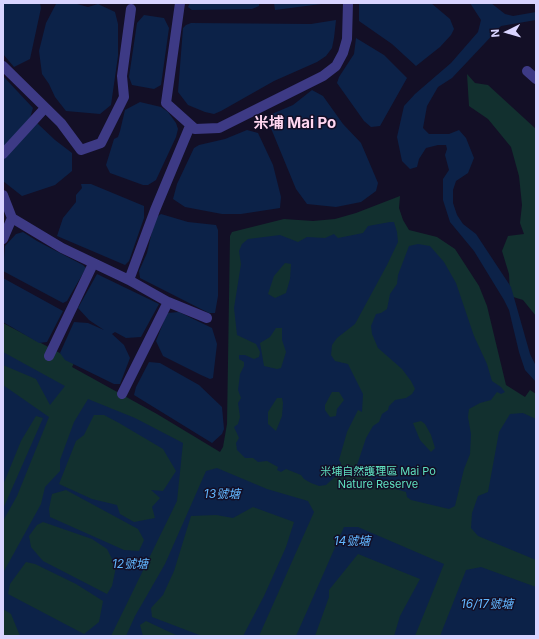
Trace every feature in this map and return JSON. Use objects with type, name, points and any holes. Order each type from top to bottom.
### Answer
[{"type":"street","points":[[180,3],[166,102],[190,126],[195,129],[219,128],[323,76],[336,66],[343,53],[347,39],[348,3]]},
{"type":"street","points":[[3,66],[61,123],[81,150],[101,143],[124,98],[122,76],[131,9]]},
{"type":"street","points":[[527,71],[536,79]]},
{"type":"street","points":[[3,154],[45,108]]},
{"type":"street","points":[[129,280],[155,210],[190,126]]},
{"type":"street","points":[[3,195],[12,218],[62,248],[93,264],[129,280],[168,302],[207,318]]},
{"type":"street","points":[[3,238],[12,218]]},
{"type":"street","points":[[49,356],[93,264]]},
{"type":"street","points":[[122,394],[168,302]]},
{"type":"green space","points":[[467,74],[475,83],[488,85],[536,129],[536,316],[523,300],[510,296],[509,274],[502,251],[508,236],[524,234],[520,223],[522,205],[519,176],[511,147],[488,119],[469,106]]},
{"type":"green space","name":"米埔自然護理區 Mai Po Nature Reserve","points":[[400,196],[399,208],[403,220],[409,230],[437,237],[455,249],[479,286],[487,306],[506,385],[525,397],[530,390],[536,394],[536,636],[3,636],[3,323],[75,361],[72,367],[157,414],[220,452],[223,447],[227,424],[230,236],[232,232],[284,219],[313,221],[335,219],[356,213]]},
{"type":"water","points":[[3,3],[40,3],[41,8],[30,59],[14,67],[3,54]]},
{"type":"water","points":[[190,3],[259,3],[259,6],[252,9],[192,10],[188,7]]},
{"type":"water","points":[[274,3],[329,3],[275,10]]},
{"type":"water","points":[[359,3],[431,3],[450,19],[454,29],[451,35],[440,47],[416,66],[392,44],[359,21]]},
{"type":"water","points":[[470,3],[491,3],[505,14],[513,16],[536,12],[536,20],[501,26],[452,78],[438,87],[427,106],[423,128],[429,134],[449,134],[459,130],[466,138],[474,158],[468,173],[456,181],[453,190],[453,203],[457,215],[463,224],[476,234],[511,287],[530,354],[536,366],[536,382],[525,370],[509,310],[504,300],[474,251],[450,222],[443,200],[443,179],[449,170],[445,155],[447,149],[446,145],[426,148],[419,159],[417,167],[410,169],[402,161],[397,137],[404,106],[415,94],[451,63],[478,32],[481,20]]},
{"type":"water","points":[[56,4],[77,4],[88,7],[98,4],[115,12],[118,24],[118,56],[111,105],[100,114],[66,111],[55,97],[42,74],[39,51],[46,23]]},
{"type":"water","points":[[144,15],[164,18],[169,28],[161,85],[154,89],[132,85],[129,77],[137,23]]},
{"type":"water","points":[[336,20],[332,48],[326,56],[317,62],[274,81],[221,111],[214,114],[188,105],[178,92],[183,28],[186,25],[191,23],[311,24]]},
{"type":"water","points":[[356,38],[384,55],[407,78],[380,126],[371,127],[364,121],[337,83],[339,77],[354,54]]},
{"type":"water","points":[[3,76],[33,108],[30,118],[3,148]]},
{"type":"water","points":[[312,90],[323,96],[343,124],[361,143],[378,183],[376,191],[361,202],[336,207],[307,204],[296,189],[268,121],[272,114],[293,105]]},
{"type":"water","points":[[140,102],[161,107],[168,112],[176,123],[178,129],[176,137],[156,180],[148,185],[143,185],[110,173],[106,165],[114,139],[118,137],[125,110]]},
{"type":"water","points":[[37,123],[72,153],[72,171],[55,185],[22,196],[3,181],[3,159]]},
{"type":"water","points":[[247,130],[258,133],[273,165],[281,197],[280,208],[241,214],[222,214],[185,207],[173,199],[177,184],[194,148],[199,145],[225,139]]},
{"type":"water","points":[[81,184],[91,184],[144,206],[144,218],[129,261],[125,265],[57,236],[63,218],[76,202],[76,195],[82,188]]},
{"type":"water","points":[[161,214],[188,222],[216,225],[218,230],[218,296],[215,313],[209,313],[140,278],[139,271],[147,253],[155,218]]},
{"type":"water","points":[[394,222],[398,242],[355,324],[337,338],[332,345],[331,355],[335,361],[348,364],[363,394],[362,412],[358,410],[347,432],[339,460],[341,463],[339,473],[326,485],[319,486],[304,479],[301,475],[286,469],[281,472],[277,470],[278,467],[267,461],[258,462],[253,458],[245,458],[237,450],[236,443],[239,438],[234,427],[238,424],[240,417],[238,403],[241,398],[238,390],[240,374],[244,366],[244,362],[239,359],[239,355],[245,355],[254,359],[259,357],[260,352],[256,344],[237,335],[234,308],[241,264],[239,251],[242,244],[248,239],[280,235],[298,242],[307,237],[325,238],[334,234],[338,238],[363,233],[368,226]],"holes":[[[285,263],[291,264],[290,279],[286,293],[275,298],[268,294],[274,276]],[[276,328],[282,328],[282,340],[286,352],[281,368],[277,369],[264,366],[260,343],[270,337]],[[332,392],[339,392],[344,400],[337,409],[336,416],[330,417],[325,410],[325,405]],[[277,398],[282,398],[282,416],[276,431],[268,424],[268,412]]]},
{"type":"water","points":[[23,232],[86,268],[67,301],[63,303],[3,271],[5,246],[16,234]]},
{"type":"water","points":[[418,244],[430,246],[444,262],[456,283],[474,336],[487,364],[492,381],[501,387],[505,392],[501,394],[497,392],[491,400],[480,403],[469,409],[468,417],[471,434],[470,454],[464,469],[455,506],[449,509],[411,500],[407,497],[406,492],[379,484],[357,469],[366,438],[373,426],[379,422],[382,414],[388,410],[389,406],[395,400],[406,398],[412,394],[415,389],[402,369],[378,348],[372,334],[371,326],[376,314],[387,309],[390,294],[397,284],[398,275],[409,246]],"holes":[[[421,421],[425,424],[431,435],[435,448],[431,452],[420,440],[413,423]]]},
{"type":"water","points":[[97,274],[159,304],[141,337],[126,338],[115,332],[112,334],[124,345],[130,358],[120,384],[114,384],[65,360],[60,353],[74,322],[88,323],[104,330],[89,320],[78,308]]},
{"type":"water","points":[[3,278],[63,311],[47,342],[39,343],[3,322]]},
{"type":"water","points":[[179,312],[212,328],[217,344],[213,378],[210,379],[163,356],[156,341],[167,313]]},
{"type":"water","points":[[3,352],[65,386],[50,405],[36,379],[3,365]]},
{"type":"water","points":[[149,362],[160,363],[199,385],[222,407],[224,429],[222,434],[212,443],[134,395],[136,387]]},
{"type":"water","points":[[3,385],[49,417],[17,496],[3,521],[3,509],[43,418],[36,416],[21,441],[3,485]]},
{"type":"water","name":"12號塘","points":[[88,399],[135,418],[183,443],[177,501],[111,636],[20,636],[11,614],[3,609],[3,573],[41,504],[45,487],[60,471],[60,460],[74,422]],"holes":[[[94,415],[104,415],[163,449],[176,471],[163,491],[151,490],[160,498],[152,507],[155,518],[134,522],[120,514],[117,505],[92,499],[59,484],[76,441],[84,435]],[[66,490],[138,529],[144,540],[139,551],[124,550],[50,517],[49,509],[52,494]],[[43,522],[92,539],[107,549],[116,567],[112,586],[107,594],[43,561],[31,547],[29,536],[37,525]],[[26,562],[35,564],[76,584],[103,601],[99,622],[84,634],[8,594],[10,584]]]},
{"type":"water","points":[[523,413],[536,419],[536,560],[478,536],[471,528],[472,513],[478,496],[488,492],[499,432],[510,414]]},
{"type":"water","name":"13號塘","points":[[217,468],[267,489],[308,501],[314,512],[259,636],[243,636],[264,596],[286,547],[294,522],[253,507],[233,518],[216,515],[191,516],[174,571],[163,595],[151,608],[152,617],[202,636],[178,636],[146,621],[140,625],[143,636],[126,636],[135,616],[165,564],[206,471]]},
{"type":"water","name":"14號塘","points":[[344,527],[358,527],[444,564],[415,636],[394,636],[400,616],[420,579],[358,554],[329,590],[329,597],[315,636],[296,636]]},
{"type":"water","name":"16/17號塘","points":[[481,567],[536,587],[536,636],[440,636],[466,570]]},
{"type":"district","name":"米埔 Mai Po","points":[[295,123]]}]
